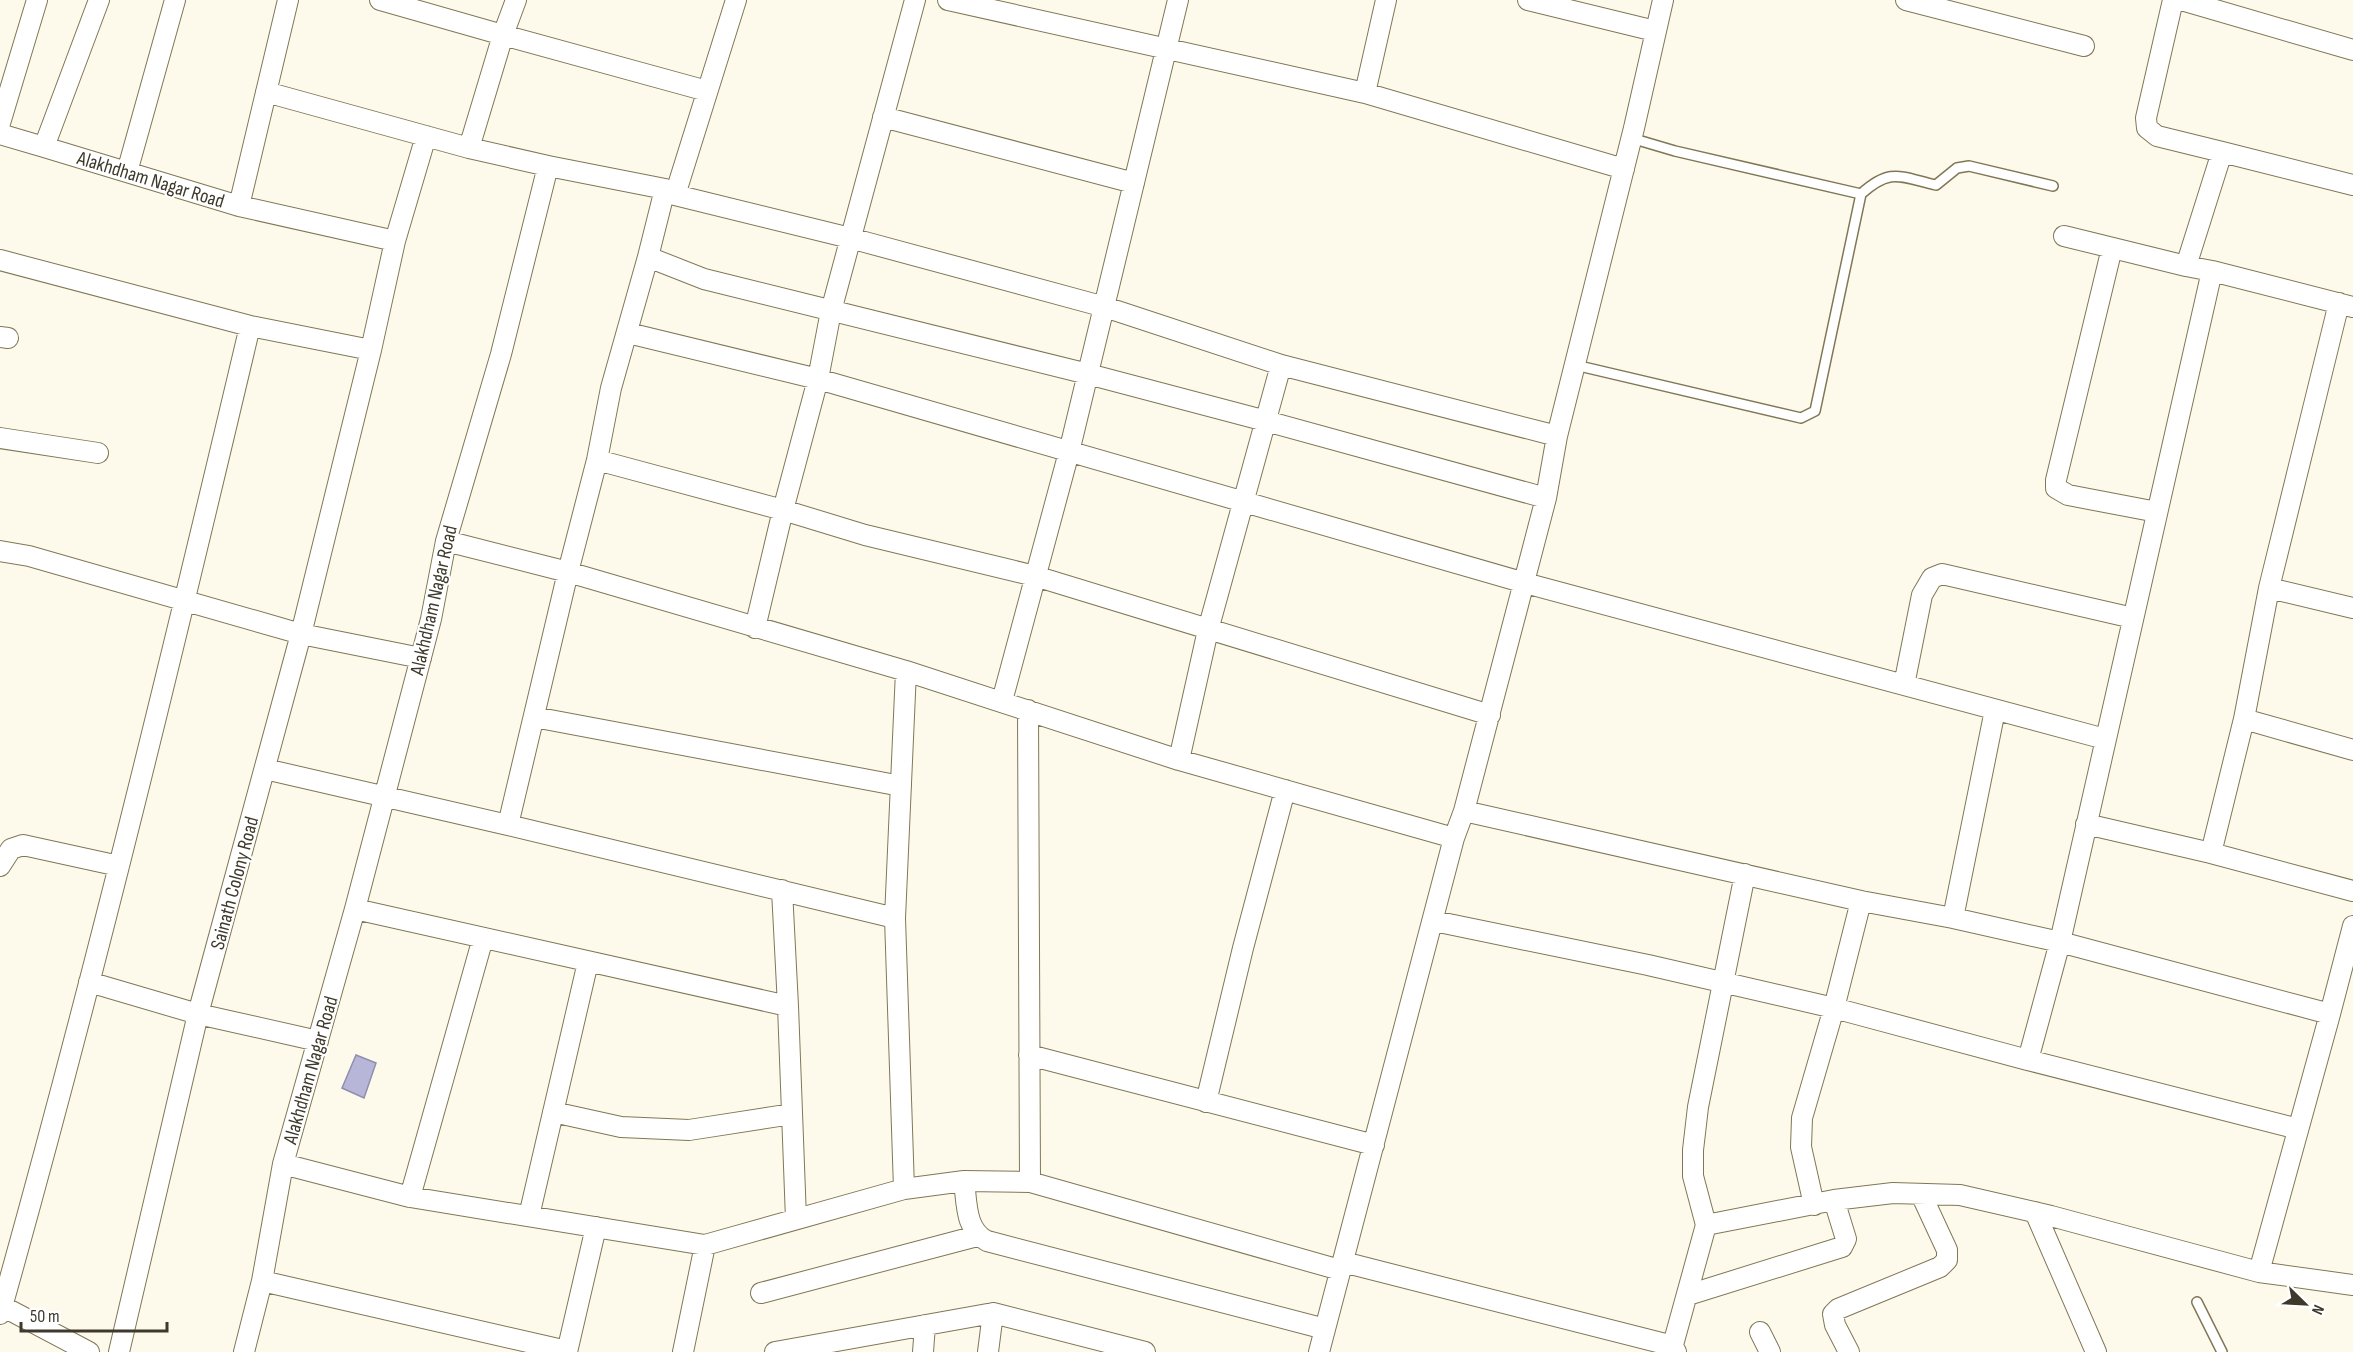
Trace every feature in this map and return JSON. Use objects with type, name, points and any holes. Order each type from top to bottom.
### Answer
[{"type":"street","points":[[0,123],[37,0]]},
{"type":"street","points":[[44,147],[99,0]]},
{"type":"street","points":[[127,172],[175,0]]},
{"type":"street","name":"Alakhdham Nagar Road","points":[[0,134],[239,206],[288,0]]},
{"type":"street","points":[[380,0],[707,90]]},
{"type":"street","points":[[469,148],[516,0]]},
{"type":"street","points":[[508,825],[597,460],[611,388],[648,257],[736,0]]},
{"type":"street","points":[[755,628],[818,379],[831,310],[915,0]]},
{"type":"street","points":[[948,0],[1365,93],[1624,169]]},
{"type":"street","points":[[1002,701],[1069,452],[1179,0]]},
{"type":"street","points":[[1365,93],[1386,0]]},
{"type":"street","points":[[1528,0],[1655,32]]},
{"type":"street","points":[[1319,1352],[1454,838],[1464,811],[1525,583],[1546,498],[1557,436],[1624,169],[1663,0]]},
{"type":"street","points":[[1906,0],[2084,46]]},
{"type":"street","points":[[2174,0],[2146,118],[2147,128],[2157,136],[2353,184]]},
{"type":"street","points":[[2181,0],[2353,50]]},
{"type":"street","points":[[266,92],[469,148],[670,192],[850,238],[1105,307],[1281,365],[1557,436]]},
{"type":"street","points":[[883,117],[1134,183]]},
{"type":"street","name":"Sainath Colony Road","points":[[119,1352],[198,1014],[302,634],[395,241],[426,136]]},
{"type":"street","points":[[2186,266],[2222,152]]},
{"type":"street","name":"Alakhdham Nagar Road","points":[[244,1352],[262,1281],[283,1164],[355,909],[431,619],[446,541],[501,354],[548,166]]},
{"type":"street","points":[[239,206],[395,241]]},
{"type":"street","points":[[2064,236],[2346,305],[2269,588],[2244,719],[2211,853]]},
{"type":"street","points":[[2112,248],[2056,480],[2056,488],[2068,495],[2157,512]]},
{"type":"street","points":[[648,257],[704,279],[1088,374],[1546,498]]},
{"type":"street","points":[[11,263],[250,326],[371,350]]},
{"type":"street","points":[[2028,1060],[2060,942],[2212,271]]},
{"type":"street","points":[[89,1352],[2,1300],[119,866],[250,326]]},
{"type":"street","points":[[628,333],[818,379],[1525,583],[2105,739]]},
{"type":"street","points":[[1179,760],[1208,630],[1281,365]]},
{"type":"street","points":[[0,438],[98,453]]},
{"type":"street","points":[[597,460],[783,510],[865,535],[1035,576],[1490,715]]},
{"type":"street","points":[[446,541],[568,572],[906,671],[1179,760],[1454,838]]},
{"type":"street","points":[[0,551],[30,556],[302,634],[421,658]]},
{"type":"street","points":[[1904,685],[1922,595],[1932,578],[1942,574],[2133,618]]},
{"type":"street","points":[[2269,588],[2353,608]]},
{"type":"street","points":[[904,1189],[895,918],[906,671]]},
{"type":"street","points":[[1028,710],[1030,1182]]},
{"type":"street","points":[[1953,918],[1995,710]]},
{"type":"street","points":[[534,717],[901,786]]},
{"type":"street","points":[[2244,719],[2353,750]]},
{"type":"street","points":[[265,769],[895,918]]},
{"type":"street","points":[[1206,1102],[1243,948],[1285,790]]},
{"type":"street","points":[[1464,811],[1860,901],[1953,918],[2060,942],[2330,1014]]},
{"type":"street","points":[[2086,824],[2211,853],[2353,891]]},
{"type":"street","points":[[0,866],[11,849],[23,845],[119,866]]},
{"type":"street","points":[[283,1164],[410,1197],[705,1245],[904,1189],[964,1181],[1030,1182],[1342,1266],[1674,1350],[1706,1225],[1693,1176],[1693,1150],[1698,1107],[1745,874]]},
{"type":"street","points":[[782,891],[796,1219]]},
{"type":"street","points":[[1814,1205],[1801,1147],[1802,1118],[1834,1008],[1860,901]]},
{"type":"street","points":[[355,909],[788,1006]]},
{"type":"street","points":[[1434,921],[1648,965],[1834,1008],[2298,1129]]},
{"type":"street","points":[[2259,1272],[2353,926]]},
{"type":"street","points":[[410,1197],[483,938]]},
{"type":"street","points":[[529,1216],[588,962]]},
{"type":"street","points":[[89,982],[198,1014],[318,1041]]},
{"type":"street","points":[[1029,1055],[1374,1145]]},
{"type":"street","points":[[553,1112],[621,1127],[689,1130],[792,1114]]},
{"type":"street","points":[[964,1181],[971,1227],[977,1236]]},
{"type":"street","points":[[1706,1225],[1834,1200],[1893,1193],[1960,1195],[2035,1212],[2259,1272],[2353,1285]]},
{"type":"street","points":[[1849,1352],[1833,1320],[1833,1314],[1838,1309],[1940,1267],[1947,1260],[1947,1250],[1921,1194]]},
{"type":"street","points":[[1688,1295],[1842,1247],[1846,1239],[1834,1200]]},
{"type":"street","points":[[2035,1212],[2096,1352]]},
{"type":"street","points":[[262,1281],[567,1351],[596,1227]]},
{"type":"street","points":[[760,1293],[977,1236],[1007,1246],[1325,1329]]},
{"type":"street","points":[[683,1352],[705,1245]]},
{"type":"street","points":[[988,1352],[993,1313]]},
{"type":"street","points":[[775,1352],[821,1348],[925,1325],[993,1313],[1145,1352]]},
{"type":"street","points":[[923,1352],[925,1325]]},
{"type":"street","points":[[1760,1332],[1770,1352]]},
{"type":"lane","points":[[1631,138],[1675,151],[1861,194]]},
{"type":"lane","points":[[1575,365],[1800,418],[1815,411],[1861,194],[1875,181],[1890,175],[1936,185],[1957,168],[1969,166],[2053,186]]},
{"type":"lane","points":[[2197,1302],[2222,1352]]},
{"type":"building","points":[[356,1055],[376,1063],[364,1098],[342,1088]]}]
